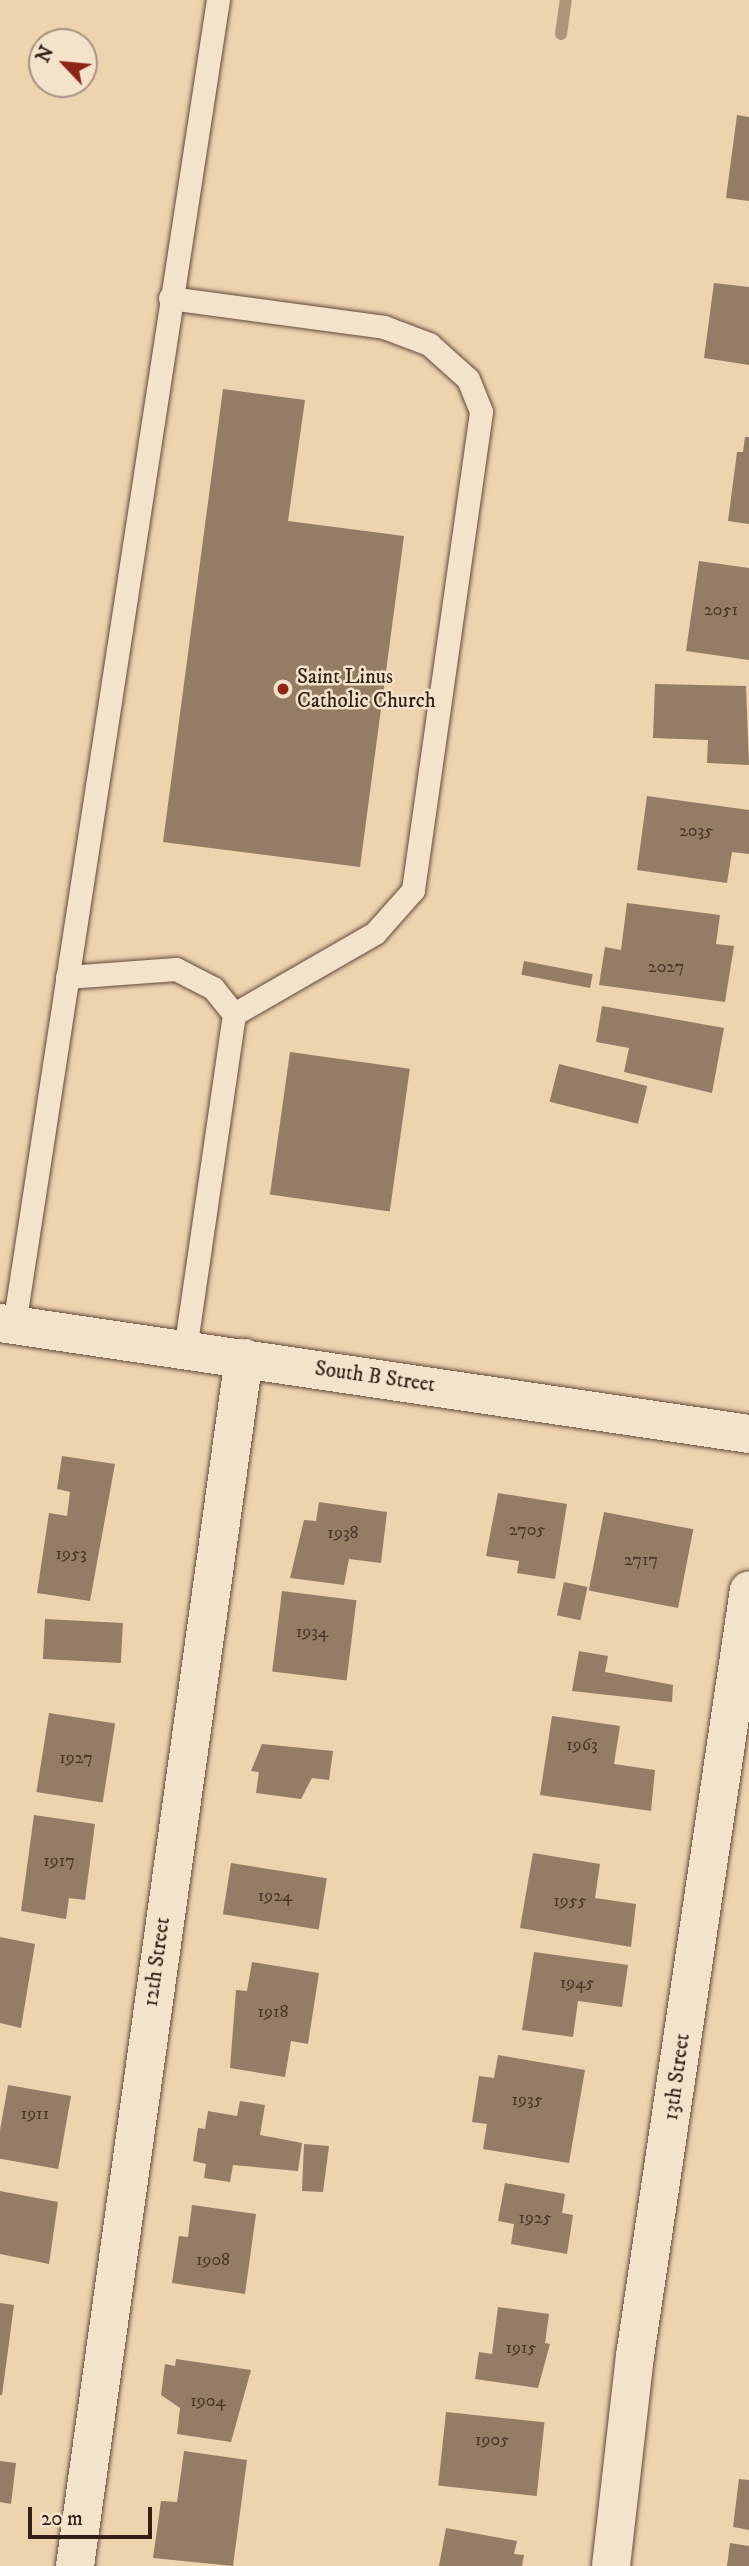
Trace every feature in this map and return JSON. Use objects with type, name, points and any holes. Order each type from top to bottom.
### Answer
[{"type":"street","name":"South B Street","points":[[7,1324],[749,1434]]},
{"type":"street","name":"12th Street","points":[[75,2566],[244,1358]]},
{"type":"street","name":"13th Street","points":[[611,2566],[635,2356],[749,1590]]},
{"type":"lane","points":[[7,1324],[67,977],[218,0]]},
{"type":"lane","points":[[170,299],[384,327],[429,344],[468,379],[481,412],[413,890],[375,933],[234,1014]]},
{"type":"lane","points":[[67,977],[176,969],[213,988],[234,1014],[185,1350]]},
{"type":"building","points":[[737,115],[749,117],[749,201],[726,198]]},
{"type":"building","points":[[714,283],[749,287],[749,365],[704,358]]},
{"type":"building","name":"Saint Linus Catholic Church","points":[[223,389],[305,400],[288,521],[404,536],[360,867],[163,842]]},
{"type":"building","points":[[745,437],[749,437],[749,524],[728,521],[737,452],[743,452]]},
{"type":"building","points":[[699,561],[749,568],[749,660],[686,651]]},
{"type":"building","points":[[655,684],[746,686],[749,765],[707,763],[708,740],[653,738]]},
{"type":"building","points":[[647,796],[749,810],[749,854],[732,852],[727,883],[637,870]]},
{"type":"building","points":[[627,903],[720,915],[716,944],[734,946],[725,1002],[599,985],[605,947],[621,950]]},
{"type":"building","points":[[524,961],[593,974],[590,988],[521,975]]},
{"type":"building","points":[[602,1006],[724,1028],[712,1093],[624,1072],[629,1048],[596,1042]]},
{"type":"building","points":[[290,1052],[410,1069],[390,1211],[270,1195]]},
{"type":"building","points":[[559,1064],[647,1086],[638,1124],[550,1102]]},
{"type":"building","points":[[62,1456],[115,1464],[90,1601],[37,1593],[49,1513],[67,1516],[70,1492],[57,1489]]},
{"type":"building","points":[[498,1493],[567,1504],[555,1579],[517,1573],[519,1561],[486,1556]]},
{"type":"building","points":[[319,1502],[387,1512],[381,1563],[349,1559],[344,1585],[290,1578],[304,1520],[316,1521]]},
{"type":"building","points":[[604,1512],[693,1529],[678,1608],[589,1591]]},
{"type":"building","points":[[564,1582],[587,1587],[580,1620],[557,1615]]},
{"type":"building","points":[[282,1591],[356,1600],[347,1681],[272,1671]]},
{"type":"building","points":[[45,1619],[123,1623],[121,1663],[43,1659]]},
{"type":"building","points":[[579,1651],[608,1656],[605,1672],[673,1685],[672,1702],[572,1691]]},
{"type":"building","points":[[49,1713],[115,1723],[103,1802],[36,1792]]},
{"type":"building","points":[[552,1716],[620,1726],[614,1764],[655,1770],[651,1811],[540,1795]]},
{"type":"building","points":[[262,1744],[333,1751],[329,1780],[312,1778],[301,1799],[256,1793],[259,1772],[251,1771]]},
{"type":"building","points":[[34,1815],[95,1824],[85,1900],[69,1898],[66,1919],[21,1911]]},
{"type":"building","points":[[533,1853],[600,1864],[595,1898],[636,1904],[631,1947],[520,1928]]},
{"type":"building","points":[[231,1863],[327,1878],[319,1930],[223,1914]]},
{"type":"building","points":[[0,1937],[35,1944],[21,2028],[0,2023]]},
{"type":"building","points":[[534,1952],[628,1965],[622,2007],[578,2001],[573,2037],[522,2030]]},
{"type":"building","points":[[252,1962],[319,1973],[308,2044],[291,2041],[285,2077],[230,2068],[236,1990],[247,1991]]},
{"type":"building","points":[[498,2055],[585,2070],[569,2163],[483,2149],[487,2124],[472,2122],[479,2076],[494,2078]]},
{"type":"building","points":[[8,2085],[71,2096],[58,2169],[0,2159],[0,2130]]},
{"type":"building","points":[[240,2101],[265,2105],[260,2135],[302,2143],[298,2171],[233,2165],[230,2182],[204,2178],[206,2164],[193,2161],[198,2128],[205,2129],[208,2111],[237,2116]]},
{"type":"building","points":[[304,2144],[329,2146],[323,2192],[302,2191]]},
{"type":"building","points":[[505,2183],[565,2194],[562,2213],[573,2215],[567,2254],[511,2244],[514,2224],[498,2221]]},
{"type":"building","points":[[0,2191],[58,2202],[49,2264],[0,2254]]},
{"type":"building","points":[[192,2205],[256,2214],[245,2294],[172,2283],[179,2236],[188,2237]]},
{"type":"building","points":[[0,2303],[14,2305],[2,2395],[0,2395]]},
{"type":"building","points":[[498,2307],[549,2314],[545,2343],[550,2344],[538,2388],[475,2379],[479,2352],[492,2354]]},
{"type":"building","points":[[176,2359],[251,2370],[231,2442],[177,2434],[180,2408],[161,2395],[165,2364],[175,2366]]},
{"type":"building","points":[[446,2412],[544,2422],[537,2496],[438,2486]]},
{"type":"building","points":[[184,2451],[247,2460],[233,2566],[153,2558],[161,2501],[177,2502]]},
{"type":"building","points":[[0,2461],[16,2463],[11,2504],[0,2502]]},
{"type":"building","points":[[739,2479],[749,2480],[749,2530],[733,2527]]},
{"type":"building","points":[[446,2528],[517,2541],[514,2554],[524,2555],[522,2566],[439,2566]]},
{"type":"building","points":[[730,2543],[749,2546],[749,2566],[727,2566]]},
{"type":"waterway","points":[[561,34],[566,0]]},
{"type":"place","name":"Saint Linus Catholic Church","points":[[283,689]]}]
